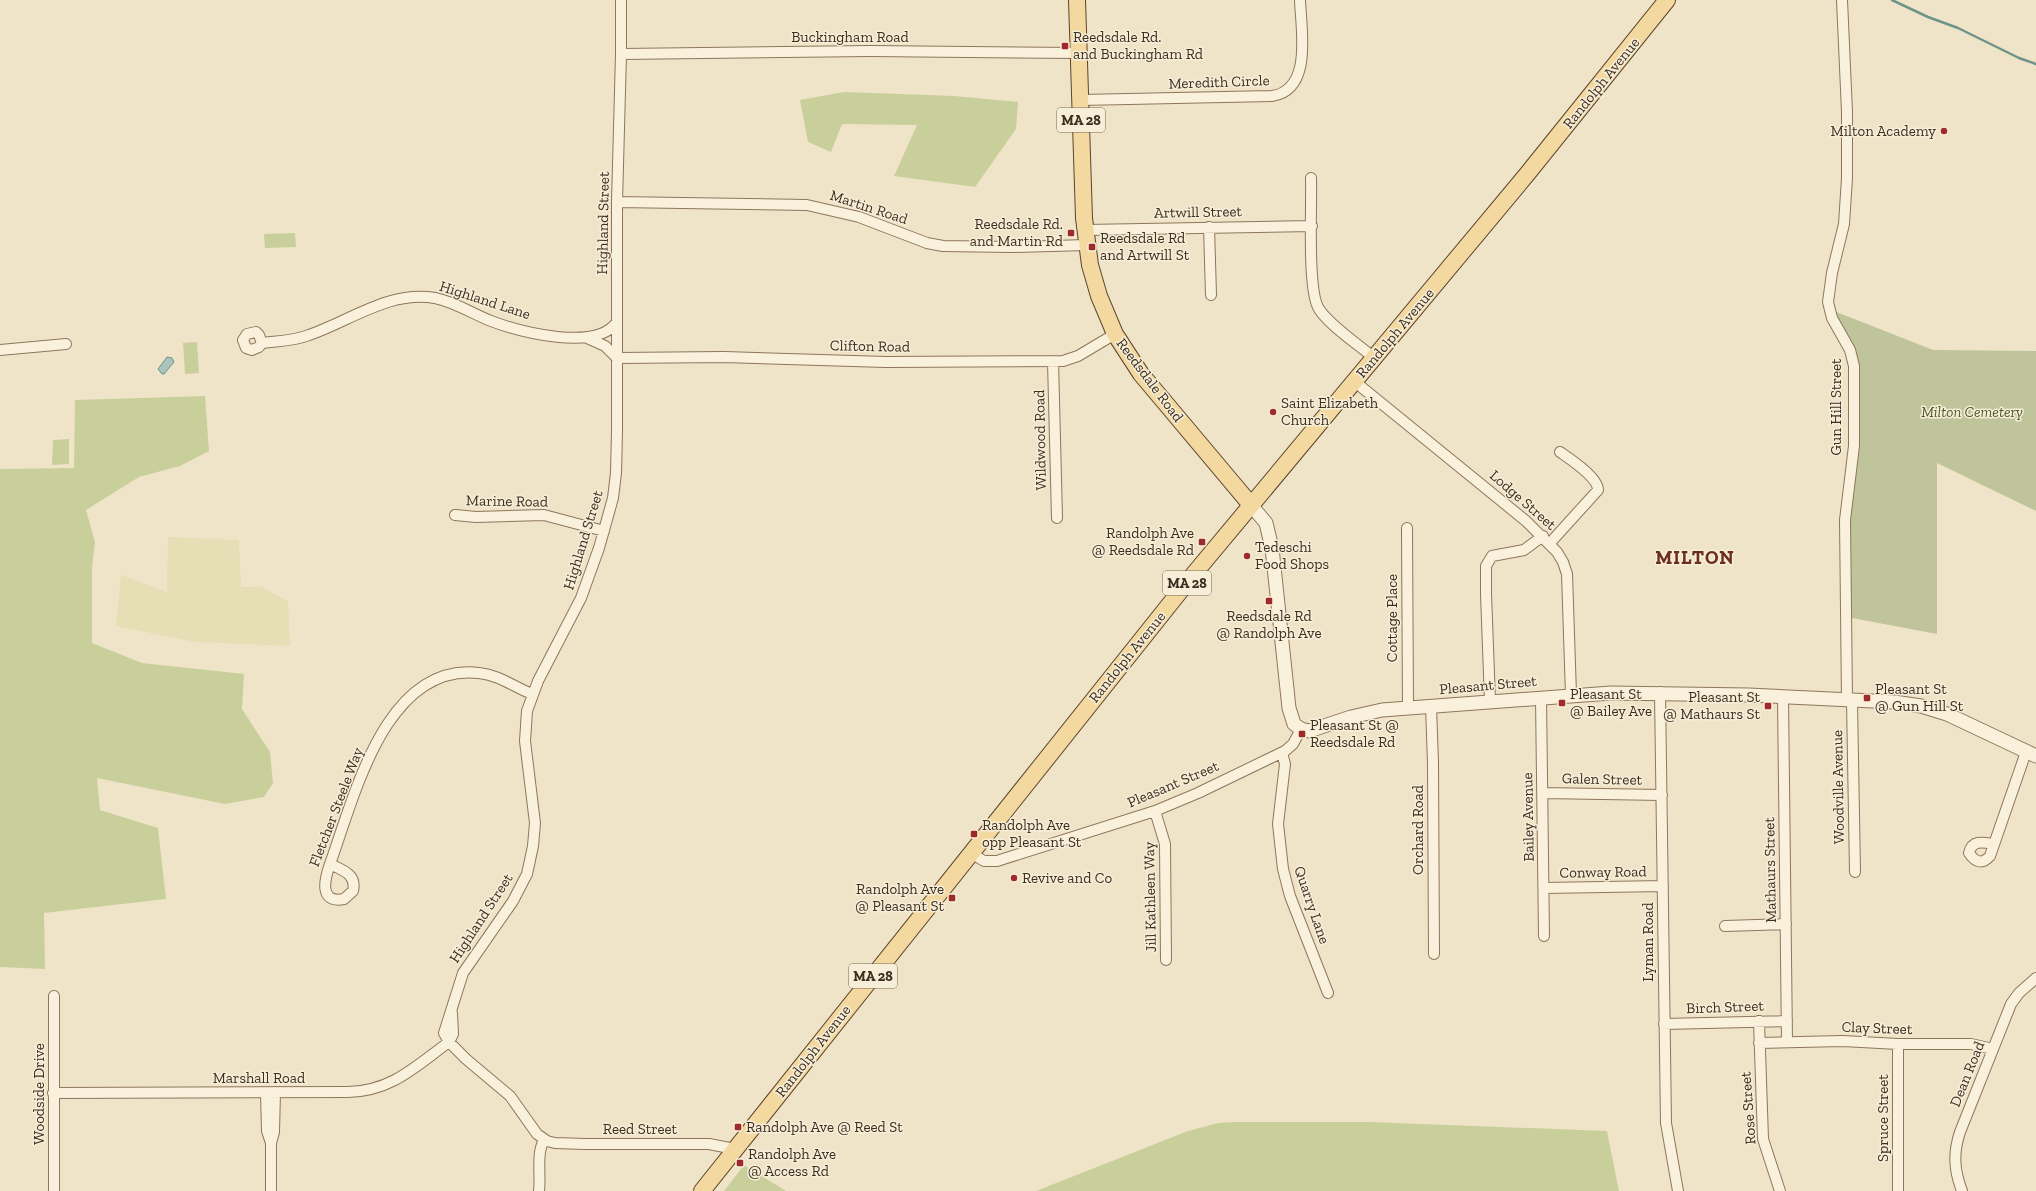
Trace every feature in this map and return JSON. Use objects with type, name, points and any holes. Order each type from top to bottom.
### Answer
[{"type":"main road","name":"Reedsdale Road","points":[[1077,0],[1086,237],[1094,281],[1115,334],[1141,374],[1251,505]]},
{"type":"main road","name":"Randolph Avenue","points":[[702,1191],[1251,505],[1528,173],[1667,0]]},
{"type":"street","name":"Highland Street","points":[[449,1042],[453,1034],[452,1006],[463,973],[516,896],[528,867],[533,846],[535,824],[525,729],[532,694],[577,609],[604,531],[613,498],[616,472],[617,202],[621,54],[620,0]]},
{"type":"street","name":"Meredith Circle","points":[[1080,100],[1272,96],[1283,94],[1296,81],[1301,63],[1300,0]]},
{"type":"street","name":"Gun Hill Street","points":[[1842,0],[1847,117],[1847,178],[1844,224],[1832,273],[1828,302],[1832,318],[1850,350],[1854,366],[1854,446],[1845,520],[1849,700]]},
{"type":"street","name":"Buckingham Road","points":[[621,54],[870,51],[1079,53]]},
{"type":"street","points":[[1311,178],[1312,278],[1315,302],[1326,318],[1374,358]]},
{"type":"street","name":"Martin Road","points":[[617,202],[807,205],[859,217],[928,243],[943,246],[1012,247],[1086,237]]},
{"type":"street","name":"Artwill Street","points":[[1086,237],[1209,228],[1312,226]]},
{"type":"street","points":[[1209,228],[1211,295]]},
{"type":"street","name":"Highland Lane","points":[[262,342],[295,340],[337,325],[373,307],[395,300],[423,296],[442,299],[492,321],[548,335],[587,338],[605,346],[617,358]]},
{"type":"street","name":"Highland Lane","points":[[587,338],[606,332],[617,322]]},
{"type":"street","name":"Clifton Road","points":[[617,358],[718,357],[886,362],[1053,361],[1073,359],[1115,334]]},
{"type":"street","points":[[0,350],[66,344]]},
{"type":"street","name":"Wildwood Road","points":[[1053,361],[1057,518]]},
{"type":"street","name":"Lodge Street","points":[[1354,381],[1518,514],[1546,540],[1561,557],[1567,574],[1571,695]]},
{"type":"street","points":[[1490,701],[1486,594],[1487,563],[1492,556],[1524,550],[1546,540],[1598,490],[1597,484],[1593,478],[1560,452]]},
{"type":"street","name":"Reedsdale Road","points":[[1251,505],[1265,521],[1270,538],[1289,708],[1293,721],[1301,729]]},
{"type":"street","name":"Marine Road","points":[[455,515],[476,517],[544,515],[604,531]]},
{"type":"street","name":"Cottage Place","points":[[1407,528],[1408,708]]},
{"type":"street","name":"Fletcher Steele Way","points":[[330,864],[351,876],[354,883],[353,891],[344,899],[334,899],[326,893],[325,880],[330,864],[372,751],[396,713],[414,692],[427,683],[443,676],[474,672],[497,677],[532,694]]},
{"type":"street","name":"Pleasant Street","points":[[971,853],[984,861],[997,861],[1155,811],[1198,793],[1282,753],[1293,744],[1301,729],[1312,731],[1363,714],[1408,708],[1571,695],[1660,692],[1904,703],[1947,714],[2031,754]]},
{"type":"street","name":"Lyman Road","points":[[1660,692],[1666,1122],[1678,1191]]},
{"type":"street","name":"Bailey Avenue","points":[[1541,697],[1544,936]]},
{"type":"street","name":"Mathaurs Street","points":[[1783,697],[1787,1042]]},
{"type":"street","name":"Woodville Avenue","points":[[1849,700],[1855,872]]},
{"type":"street","name":"Orchard Road","points":[[1431,706],[1433,764],[1434,954]]},
{"type":"street","name":"Quarry Lane","points":[[1282,753],[1284,764],[1278,824],[1283,869],[1287,886],[1328,993]]},
{"type":"street","points":[[1993,844],[2031,754]]},
{"type":"street","name":"Galen Street","points":[[1543,793],[1662,794]]},
{"type":"street","name":"Jill Kathleen Way","points":[[1155,811],[1165,844],[1166,960]]},
{"type":"street","name":"Conway Road","points":[[1544,888],[1663,886]]},
{"type":"street","points":[[1725,926],[1786,924]]},
{"type":"street","name":"Dean Road","points":[[1962,1191],[1955,1165],[1957,1140],[2014,998],[2036,978]]},
{"type":"street","name":"Woodside Drive","points":[[54,996],[54,1191]]},
{"type":"street","name":"Rose Street","points":[[1759,1021],[1763,1139],[1780,1191]]},
{"type":"street","name":"Birch Street","points":[[1664,1024],[1787,1021]]},
{"type":"street","name":"Clay Street","points":[[1759,1043],[1843,1041],[1898,1044],[1971,1044],[1993,1049]]},
{"type":"street","points":[[449,1042],[510,1096],[537,1134],[544,1140],[539,1152],[539,1191]]},
{"type":"street","name":"Marshall Road","points":[[53,1093],[270,1093],[348,1092],[377,1089],[401,1078],[449,1042]]},
{"type":"street","name":"Spruce Street","points":[[1898,1044],[1898,1191]]},
{"type":"street","points":[[270,1093],[266,1131],[271,1143],[270,1191]]},
{"type":"street","name":"Reed Street","points":[[544,1140],[555,1144],[709,1144],[735,1149]]},
{"type":"shaded area","points":[[168,537],[239,540],[241,587],[261,587],[288,601],[290,646],[195,642],[116,626],[121,575],[167,592]]},
{"type":"green space","points":[[844,92],[954,96],[1018,102],[1016,129],[975,187],[894,176],[917,125],[842,124],[831,152],[808,142],[800,100]]},
{"type":"green space","points":[[295,233],[296,247],[265,248],[264,234]]},
{"type":"green space","name":"Milton Cemetery","points":[[1834,311],[1933,350],[2036,351],[2036,511],[1937,463],[1937,634],[1852,618],[1849,530],[1858,365],[1852,345]]},
{"type":"green space","points":[[197,342],[199,373],[185,374],[183,343]]},
{"type":"green space","points":[[205,396],[209,451],[180,466],[139,477],[86,510],[95,542],[92,567],[92,643],[142,663],[244,674],[242,709],[270,752],[273,783],[264,797],[225,804],[97,778],[100,810],[158,828],[166,899],[44,913],[45,969],[0,967],[0,469],[74,468],[75,400]]},
{"type":"green space","points":[[69,439],[69,464],[52,465],[53,440]]},
{"type":"green space","points":[[1370,1122],[1607,1131],[1619,1191],[1036,1191],[1188,1131],[1218,1123]]},
{"type":"green space","points":[[744,1165],[786,1191],[724,1191]]},
{"type":"water","points":[[167,357],[172,358],[174,362],[164,374],[162,374],[158,369]]},
{"type":"waterway","points":[[1892,0],[1928,17],[1958,28],[2019,58],[2036,64]]},
{"type":"place","name":"Reedsdale Rd. and Buckingham Rd","points":[[1065,46]]},
{"type":"place","name":"Milton Academy","points":[[1944,131]]},
{"type":"place","name":"Reedsdale Rd. and Martin Rd","points":[[1071,233]]},
{"type":"place","name":"Reedsdale Rd and Artwill St","points":[[1092,247]]},
{"type":"place","name":"Saint Elizabeth Church","points":[[1273,412]]},
{"type":"place","name":"Randolph Ave @ Reedsdale Rd","points":[[1202,542]]},
{"type":"place","name":"Tedeschi Food Shops","points":[[1247,556]]},
{"type":"place","name":"Reedsdale Rd @ Randolph Ave","points":[[1269,601]]},
{"type":"place","name":"Pleasant St @ Gun Hill St","points":[[1867,698]]},
{"type":"place","name":"Pleasant St @ Bailey Ave","points":[[1562,703]]},
{"type":"place","name":"Pleasant St @ Mathaurs St","points":[[1768,706]]},
{"type":"place","name":"Pleasant St @ Reedsdale Rd","points":[[1302,734]]},
{"type":"place","name":"Randolph Ave opp Pleasant St","points":[[974,834]]},
{"type":"place","name":"Revive and Co","points":[[1014,878]]},
{"type":"place","name":"Randolph Ave @ Pleasant St","points":[[952,898]]},
{"type":"place","name":"Randolph Ave @ Reed St","points":[[738,1127]]},
{"type":"place","name":"Randolph Ave @ Access Rd","points":[[740,1163]]},
{"type":"district","name":"MILTON","points":[[1695,557]]}]
